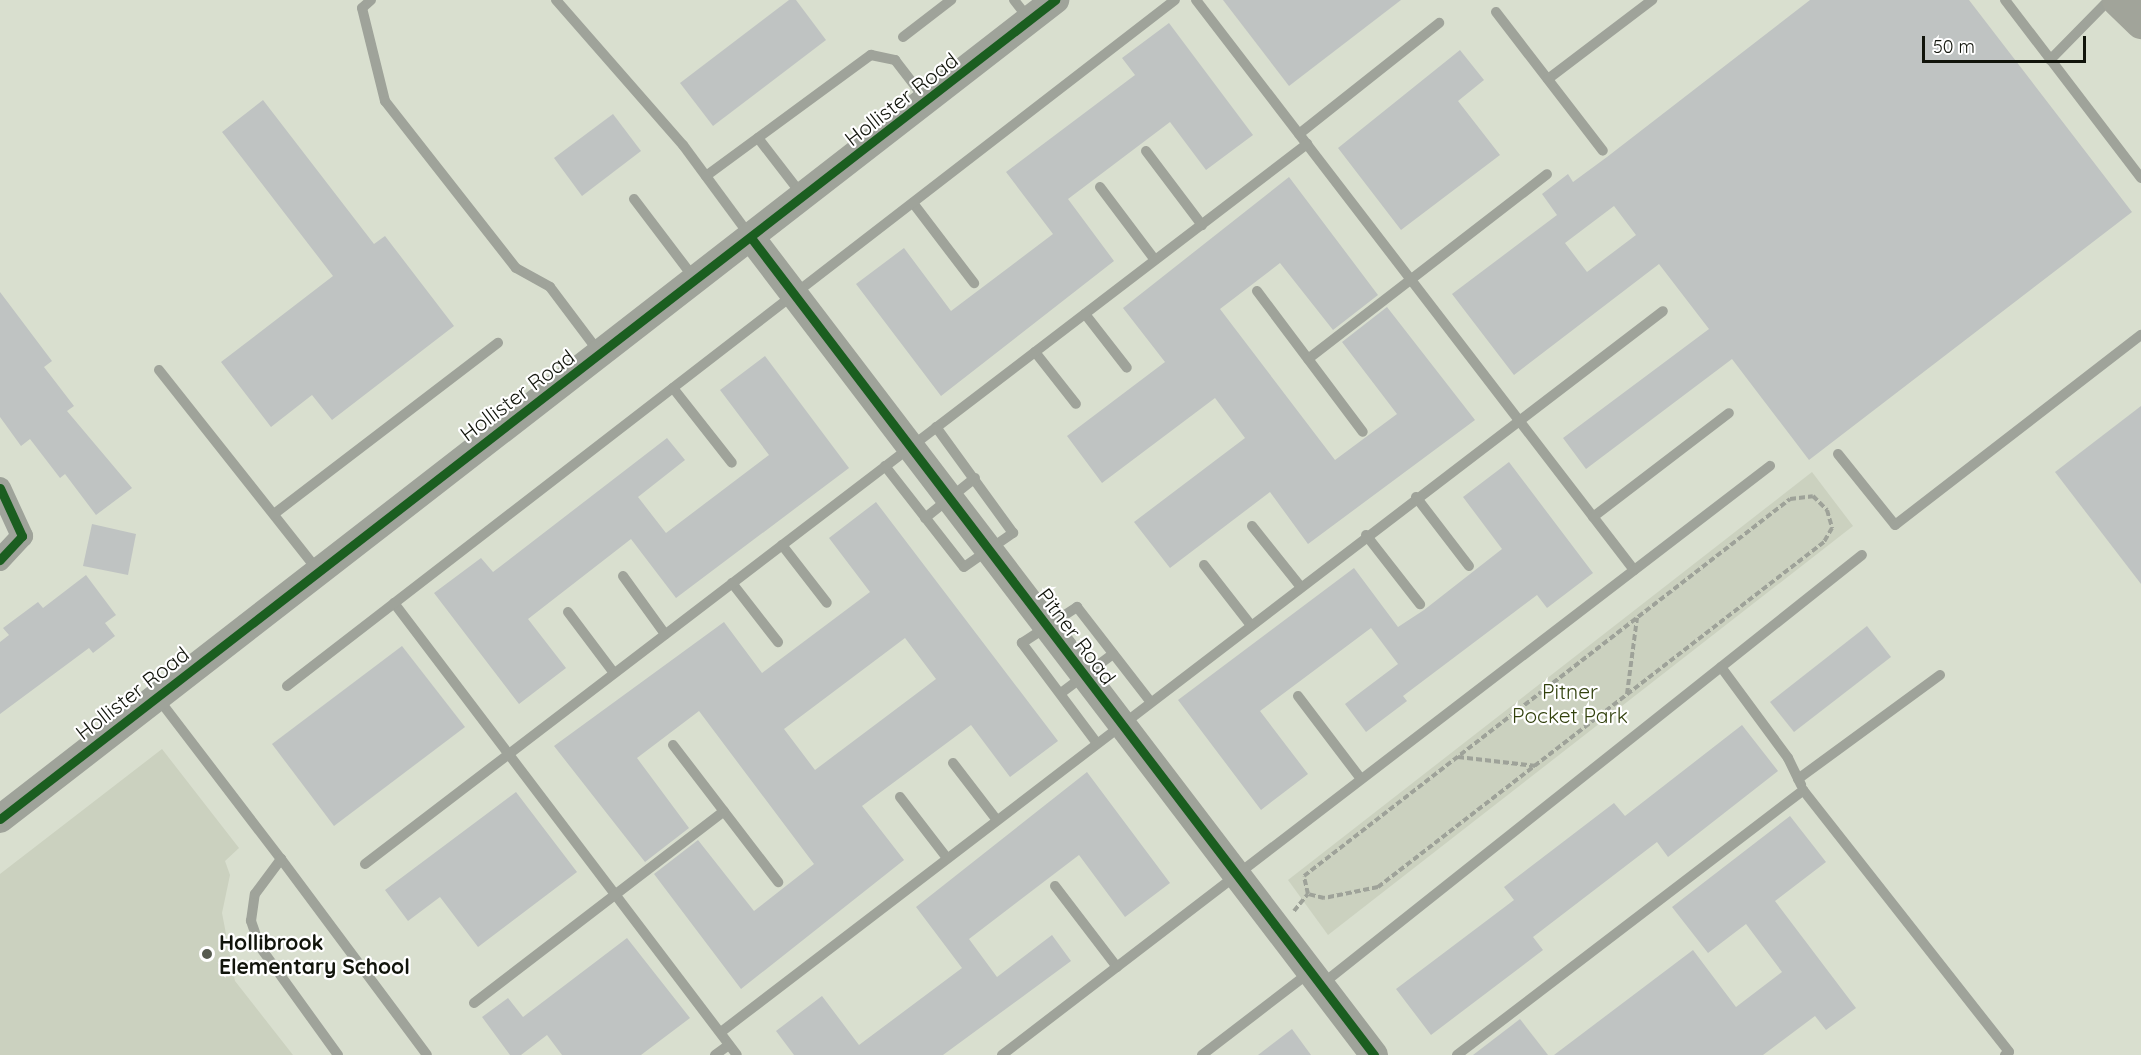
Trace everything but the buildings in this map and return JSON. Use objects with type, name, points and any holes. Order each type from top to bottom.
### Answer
[{"type":"main road","points":[[2118,0],[2141,22]]},
{"type":"street","name":"Hollister Road","points":[[0,819],[317,569],[696,282],[927,102],[1022,10],[1055,0]]},
{"type":"street","name":"Pitner Road","points":[[752,239],[1374,1055]]},
{"type":"street","points":[[0,488],[22,536],[0,560]]},
{"type":"lane","points":[[371,0],[362,8],[385,100],[516,268],[550,287],[601,354]]},
{"type":"lane","points":[[556,0],[587,29],[706,176],[752,239]]},
{"type":"lane","points":[[903,37],[951,0]]},
{"type":"lane","points":[[287,686],[1175,0]]},
{"type":"lane","points":[[1196,0],[1634,570]]},
{"type":"lane","points":[[1548,79],[1652,0]]},
{"type":"lane","points":[[2005,0],[2141,178]]},
{"type":"lane","points":[[2050,60],[2109,0]]},
{"type":"lane","points":[[1496,12],[1603,151]]},
{"type":"lane","points":[[1299,134],[1439,23]]},
{"type":"lane","points":[[706,176],[871,55],[895,60],[927,102]]},
{"type":"lane","points":[[758,138],[804,198]]},
{"type":"lane","points":[[365,864],[1307,144]]},
{"type":"lane","points":[[1146,151],[1202,225]]},
{"type":"lane","points":[[1308,359],[1547,174]]},
{"type":"lane","points":[[1100,187],[1155,260]]},
{"type":"lane","points":[[634,200],[696,282]]},
{"type":"lane","points":[[913,203],[974,284]]},
{"type":"lane","points":[[1257,291],[1363,432]]},
{"type":"lane","points":[[721,1032],[1366,535],[1663,311]]},
{"type":"lane","points":[[1085,314],[1127,369]]},
{"type":"lane","points":[[1838,453],[1895,525],[2141,335]]},
{"type":"lane","points":[[274,514],[498,343]]},
{"type":"lane","points":[[1035,352],[1076,404]]},
{"type":"lane","points":[[159,370],[317,569]]},
{"type":"lane","points":[[673,388],[732,463]]},
{"type":"lane","points":[[1593,517],[1729,413]]},
{"type":"lane","points":[[885,466],[964,567],[989,549],[1013,528],[936,427]]},
{"type":"lane","points":[[1002,1055],[1770,466]]},
{"type":"lane","points":[[925,518],[975,478]]},
{"type":"lane","points":[[1416,497],[1470,566]]},
{"type":"lane","points":[[1252,526],[1300,586]]},
{"type":"lane","points":[[1366,535],[1420,604]]},
{"type":"lane","points":[[782,545],[827,603]]},
{"type":"lane","points":[[1202,1055],[1316,979],[1721,667],[1862,555]]},
{"type":"lane","points":[[1204,565],[1250,624]]},
{"type":"lane","points":[[623,576],[665,634]]},
{"type":"lane","points":[[732,583],[777,642]]},
{"type":"lane","points":[[394,603],[511,752],[737,1055]]},
{"type":"lane","points":[[1096,742],[1022,643],[1046,625],[1077,607],[1150,701]]},
{"type":"lane","points":[[568,612],[614,673]]},
{"type":"lane","points":[[1061,693],[1113,654]]},
{"type":"lane","points":[[1721,667],[1798,779],[1803,790],[2008,1054]]},
{"type":"lane","points":[[1798,779],[1940,675]]},
{"type":"lane","points":[[1298,696],[1361,779]]},
{"type":"lane","points":[[157,697],[427,1055]]},
{"type":"lane","points":[[673,745],[778,882]]},
{"type":"lane","points":[[953,763],[996,819]]},
{"type":"lane","points":[[1457,1055],[1803,790]]},
{"type":"lane","points":[[900,797],[947,858]]},
{"type":"lane","points":[[474,1004],[724,811]]},
{"type":"lane","points":[[281,859],[255,894],[251,921],[260,947],[338,1055]]},
{"type":"lane","points":[[1055,886],[1117,967]]},
{"type":"lane","points":[[715,1055],[729,1045]]},
{"type":"path","points":[[1813,496],[1827,510],[1833,528],[1824,542],[1378,887],[1324,898],[1308,894],[1304,876],[1790,499],[1813,496]]},
{"type":"path","points":[[1627,695],[1637,617]]},
{"type":"path","points":[[1457,757],[1536,766]]},
{"type":"path","points":[[1279,930],[1308,894]]},
{"type":"green space","name":"Pitner Pocket Park","points":[[1812,472],[1853,526],[1328,935],[1288,880]]},
{"type":"green space","points":[[162,749],[239,848],[225,861],[230,875],[222,913],[235,981],[293,1055],[0,1055],[0,874]]},
{"type":"cycle path","points":[[0,819],[1055,0]]},
{"type":"cycle path","points":[[752,239],[1374,1055]]},
{"type":"cycle path","points":[[0,488],[22,536],[0,560]]},
{"type":"place","name":"Hollibrook Elementary School","points":[[207,954]]}]
